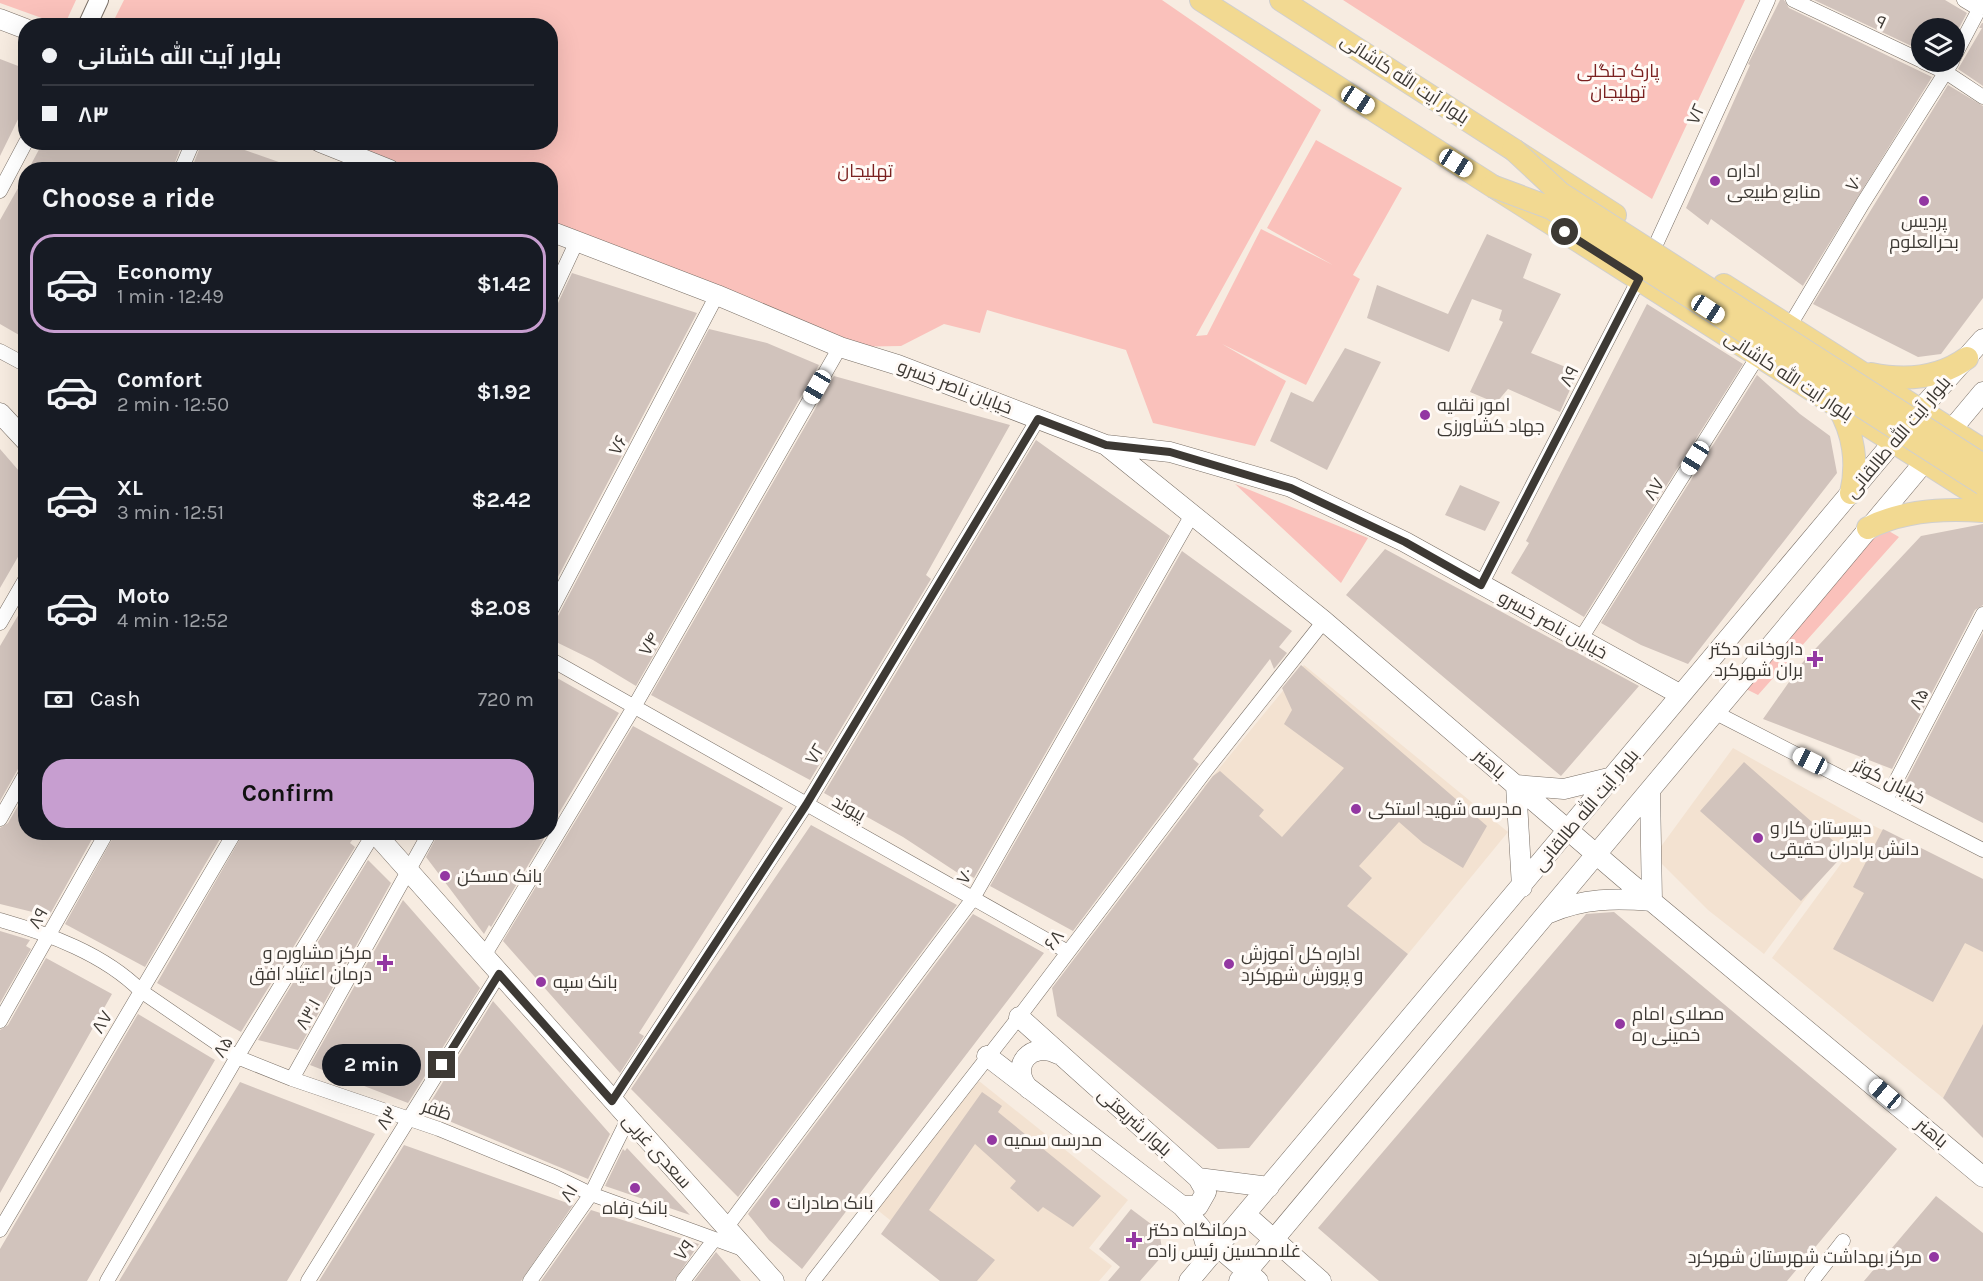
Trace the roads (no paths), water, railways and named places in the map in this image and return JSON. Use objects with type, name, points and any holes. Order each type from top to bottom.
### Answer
[{"type":"main road","name":"بلوار آیت الله کاشانی","points":[[1202,0],[1983,500]]},
{"type":"main road","name":"بلوار آیت الله کاشانی","points":[[1281,0],[1983,450]]},
{"type":"main road","points":[[0,19],[18,26]]},
{"type":"main road","points":[[1513,149],[1560,194],[1983,465]]},
{"type":"main road","points":[[333,150],[352,162]]},
{"type":"main road","points":[[1492,186],[1551,208],[1983,484]]},
{"type":"main road","name":"خیابان ناصر خسرو","points":[[558,234],[717,295],[840,347],[898,365],[1106,445],[1170,452],[1291,488],[1405,542],[1681,695]]},
{"type":"main road","name":"بلوار آیت الله طالقانی","points":[[1189,1281],[1569,831],[1893,442],[1983,339]]},
{"type":"main road","points":[[1861,371],[1888,378],[1914,378],[1941,373],[1966,358]]},
{"type":"main road","name":"بلوار آیت الله طالقانی","points":[[1248,1278],[1273,1239],[1983,392]]},
{"type":"main road","points":[[1838,407],[1848,428],[1853,450],[1854,473],[1851,493]]},
{"type":"main road","points":[[0,413],[18,432]]},
{"type":"main road","name":"باهنر","points":[[1106,445],[1324,621],[1597,855],[1982,1175]]},
{"type":"main road","points":[[1868,528],[1890,518],[1908,514],[1949,510],[1983,511]]},
{"type":"main road","points":[[1522,887],[1516,785],[1542,790],[1564,789],[1613,777]]},
{"type":"main road","points":[[1547,914],[1567,905],[1598,898],[1652,901],[1650,791]]},
{"type":"main road","name":"سعدی غربی","points":[[380,840],[628,1119],[720,1234],[745,1250],[774,1281]]},
{"type":"main road","name":"بلوار شریعتی","points":[[1019,1017],[1198,1178]]},
{"type":"main road","points":[[1030,1090],[1022,1081],[1020,1073],[1025,1057],[1036,1050],[1047,1048],[1058,1054]]},
{"type":"main road","name":"بلوار شریعتی","points":[[987,1056],[1182,1206],[1201,1228],[1213,1251]]},
{"type":"main road","points":[[1198,1178],[1269,1187]]},
{"type":"main road","points":[[1182,1206],[1198,1206],[1204,1200],[1206,1192],[1198,1178]]},
{"type":"main road","points":[[1245,1214],[1321,1281]]},
{"type":"main road","points":[[1213,1251],[1248,1278]]},
{"type":"street","points":[[91,18],[99,0]]},
{"type":"street","name":"۷۲","points":[[1657,242],[1768,0]]},
{"type":"street","name":"۹","points":[[1793,0],[1911,56]]},
{"type":"street","points":[[1964,0],[1981,5],[1965,36]]},
{"type":"street","name":"۷۰","points":[[1789,327],[1863,203],[1947,72]]},
{"type":"street","name":"۹","points":[[1956,72],[1983,97]]},
{"type":"street","points":[[0,191],[22,150]]},
{"type":"street","points":[[558,282],[577,241]]},
{"type":"street","name":"۸۹","points":[[1481,585],[1639,279]]},
{"type":"street","name":"۷۶","points":[[558,597],[717,295]]},
{"type":"street","name":"۷۴","points":[[558,833],[634,707],[840,347]]},
{"type":"street","points":[[0,351],[18,361]]},
{"type":"street","name":"۸۷","points":[[1580,640],[1758,356]]},
{"type":"street","name":"۷۲","points":[[612,1101],[806,805],[1038,419]]},
{"type":"street","name":"۷۰","points":[[720,1234],[972,900],[1192,513]]},
{"type":"street","points":[[0,623],[18,592]]},
{"type":"street","name":"۸۵","points":[[1886,800],[1983,614]]},
{"type":"street","name":"۶۸","points":[[813,1281],[1019,1017],[1206,770],[1324,621]]},
{"type":"street","name":"پیوند","points":[[558,664],[972,900],[1068,952]]},
{"type":"street","name":"خیابان کوثر","points":[[1714,712],[1983,850]]},
{"type":"street","points":[[0,819],[18,787]]},
{"type":"street","name":"۸۹","points":[[0,1022],[103,840]]},
{"type":"street","name":"۸۷","points":[[0,1230],[230,840]]},
{"type":"street","name":"۸۵","points":[[107,1281],[237,1057],[370,840]]},
{"type":"street","points":[[408,871],[425,840]]},
{"type":"street","name":"۷۴","points":[[484,956],[554,840]]},
{"type":"street","name":"۸۳.۱","points":[[292,1079],[408,871]]},
{"type":"street","name":"ظفر","points":[[0,920],[50,934],[128,977],[141,991],[237,1057],[292,1079],[408,1119],[556,1177],[591,1194],[720,1234]]},
{"type":"street","name":"۸۳","points":[[308,1281],[499,974]]},
{"type":"street","name":"۸۱","points":[[530,1281],[591,1194],[628,1119]]},
{"type":"street","name":"۷۹","points":[[683,1281],[720,1234]]},
{"type":"street","points":[[1812,1281],[1843,1241]]},
{"type":"place","name":"اداره منابع طبیعی","points":[[1715,181]]},
{"type":"place","name":"پردیس بحرالعلوم","points":[[1924,201]]},
{"type":"place","name":"امور نقلیه جهاد کشاورزی","points":[[1425,415]]},
{"type":"place","name":"داروخانه دکتر بران شهرکرد","points":[[1815,659]]},
{"type":"place","name":"مدرسه شهید استکی","points":[[1356,809]]},
{"type":"place","name":"دبیرستان کار و دانش برادران حقیقی","points":[[1758,838]]},
{"type":"place","name":"بانک مسکن","points":[[445,876]]},
{"type":"place","name":"مرکز مشاوره و درمان اعتیاد افق","points":[[385,963]]},
{"type":"place","name":"اداره کل آموزش و پرورش شهرکرد","points":[[1229,964]]},
{"type":"place","name":"بانک سپه","points":[[541,982]]},
{"type":"place","name":"مصلای امام خمینی ره","points":[[1620,1024]]},
{"type":"place","name":"مدرسه سمیه","points":[[992,1140]]},
{"type":"place","name":"بانک رفاه","points":[[635,1188]]},
{"type":"place","name":"بانک صادرات","points":[[775,1203]]},
{"type":"place","name":"درمانگاه دکتر غلامحسین رئیس زاده","points":[[1134,1240]]},
{"type":"place","name":"مرکز بهداشت شهرستان شهرکرد","points":[[1934,1257]]},
{"type":"park label","name":"پارک جنگلی تهلیجان","points":[[1618,82]]},
{"type":"park label","name":"تهلیجان","points":[[865,171]]}]
